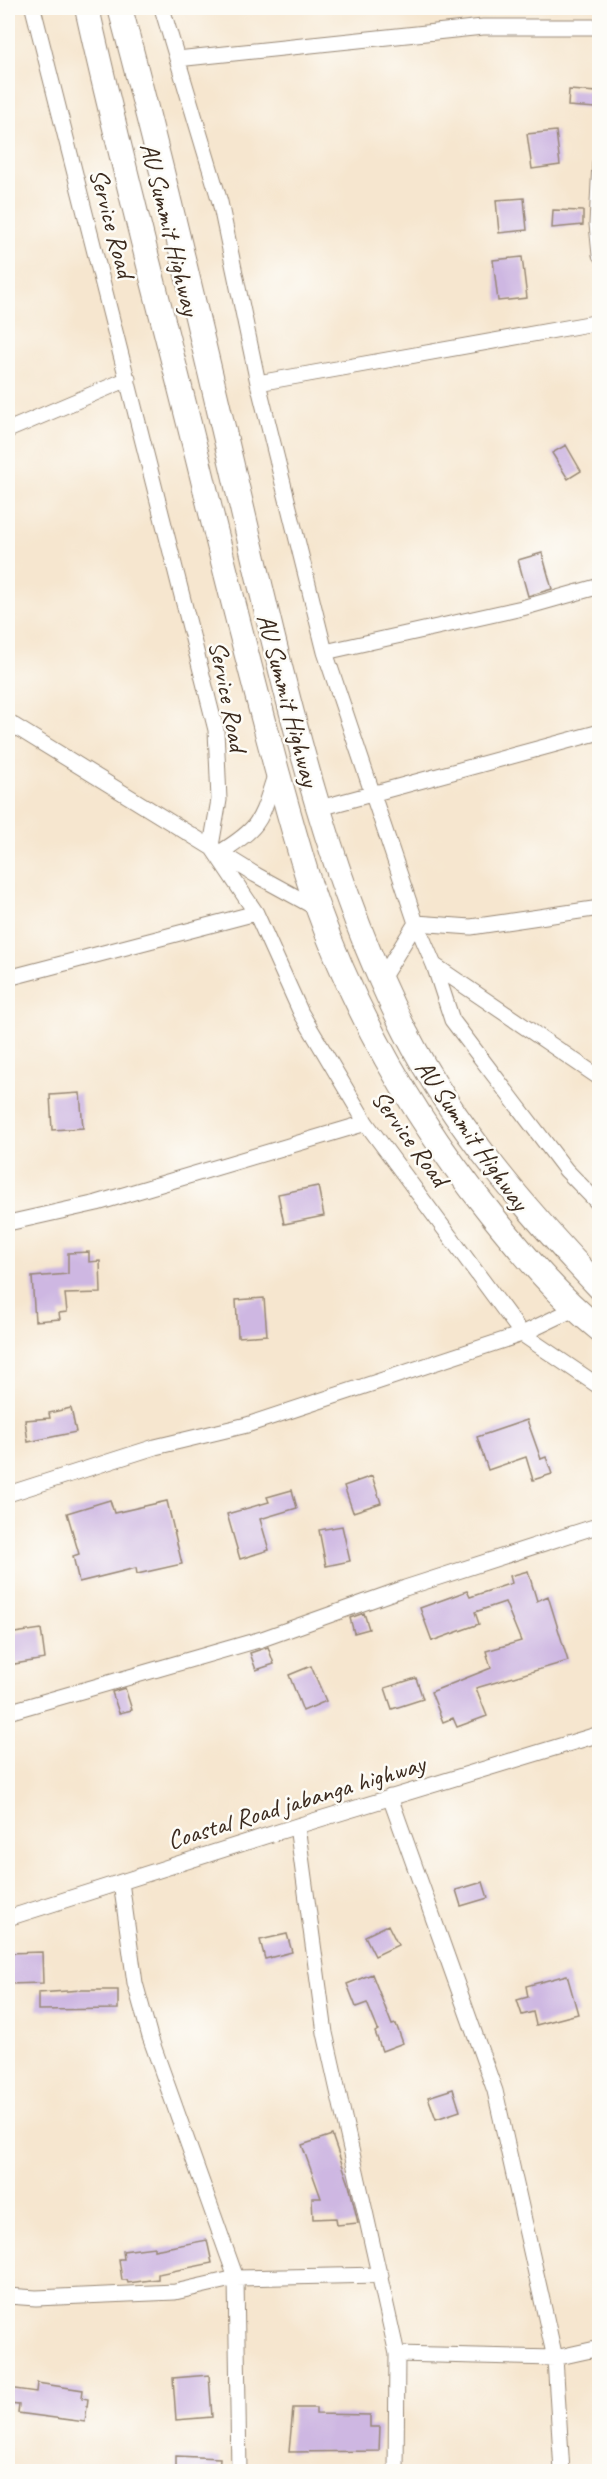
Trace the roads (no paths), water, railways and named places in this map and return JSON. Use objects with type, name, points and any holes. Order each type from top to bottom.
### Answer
[{"type":"main road","name":"AU Summit Highway","points":[[87,8],[241,633],[299,852],[318,909],[352,991],[381,1051],[411,1103],[462,1178],[524,1255],[574,1309],[600,1330]]},
{"type":"main road","name":"AU Summit Highway","points":[[120,8],[280,670],[334,859],[381,980],[430,1075],[487,1158],[546,1232],[600,1288]]},
{"type":"street","name":"Service Road","points":[[33,8],[216,730],[219,800],[216,849],[256,913],[301,1013],[366,1123],[522,1334],[600,1387]]},
{"type":"street","points":[[162,8],[220,202],[258,383],[325,652],[416,923],[434,965],[452,1020],[566,1170],[600,1205]]},
{"type":"street","points":[[177,59],[483,27],[600,27]]},
{"type":"street","points":[[600,162],[597,224],[600,255]]},
{"type":"street","points":[[258,383],[600,322]]},
{"type":"street","points":[[8,430],[128,379]]},
{"type":"street","points":[[325,652],[522,608],[600,586]]},
{"type":"street","points":[[8,722],[256,875],[318,909]]},
{"type":"street","points":[[320,808],[600,732]]},
{"type":"street","points":[[216,849],[250,833],[258,825],[277,771]]},
{"type":"street","points":[[416,923],[471,927],[600,908]]},
{"type":"street","points":[[8,978],[256,913]]},
{"type":"street","points":[[381,980],[416,923]]},
{"type":"street","points":[[434,965],[600,1078]]},
{"type":"street","points":[[8,1223],[97,1203],[366,1123]]},
{"type":"street","points":[[8,1494],[155,1447],[247,1425],[522,1334],[574,1309]]},
{"type":"street","points":[[8,1712],[262,1639],[405,1587],[600,1525]]},
{"type":"street","name":"Coastal Road jabanga highway","points":[[8,1918],[390,1797],[600,1734]]},
{"type":"street","points":[[390,1797],[495,2091],[555,2358],[562,2472]]},
{"type":"street","points":[[297,1826],[325,2033],[397,2354],[396,2472]]},
{"type":"street","points":[[121,1882],[135,1983],[150,2037],[236,2278],[239,2472]]},
{"type":"street","points":[[8,2296],[36,2298],[175,2292],[236,2278],[381,2275]]},
{"type":"street","points":[[397,2354],[555,2358],[600,2348]]}]
